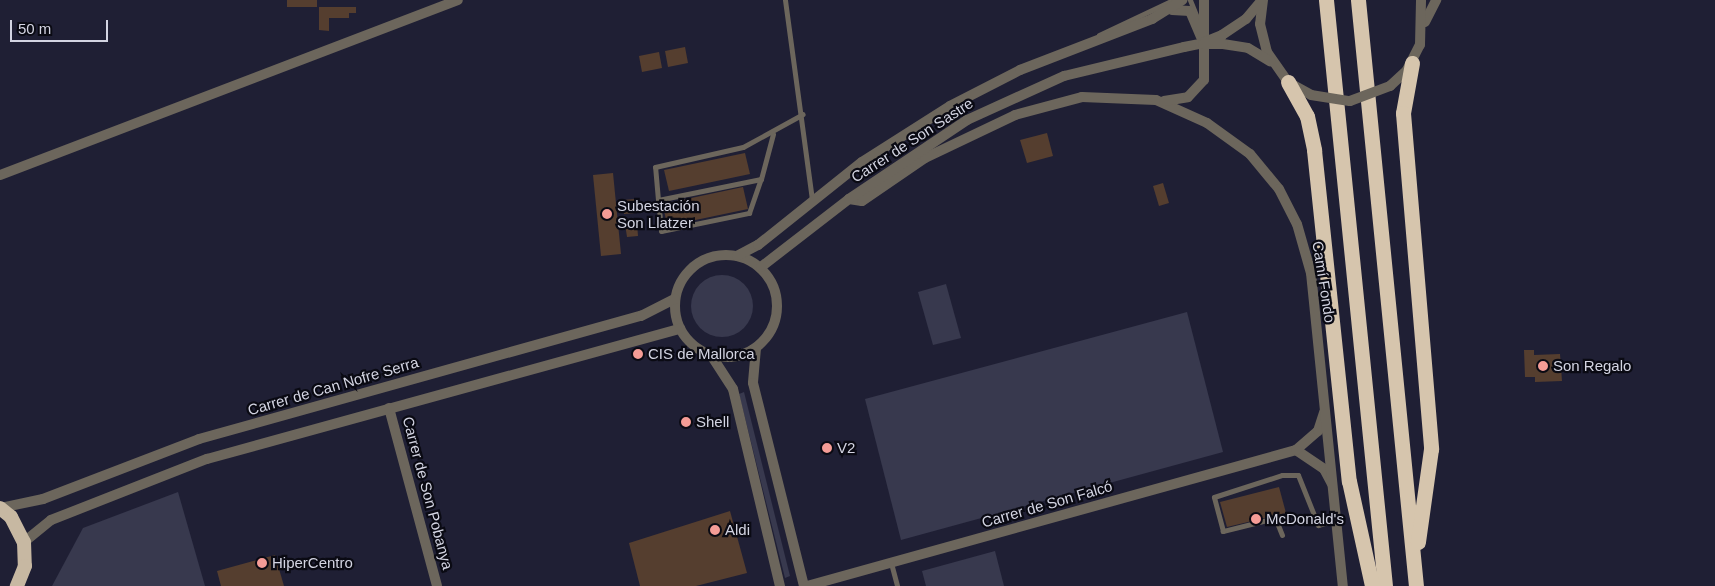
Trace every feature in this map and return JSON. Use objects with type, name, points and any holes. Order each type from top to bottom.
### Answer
[{"type":"highway","points":[[1326,0],[1385,586]]},
{"type":"highway","points":[[1358,0],[1416,586]]},
{"type":"highway","points":[[1412,63],[1403,113],[1431,449],[1414,566]]},
{"type":"highway","points":[[1288,82],[1308,116],[1314,150],[1349,481],[1372,586]]},
{"type":"highway","points":[[0,508],[11,517],[24,542],[25,566],[17,586]]},
{"type":"street","points":[[0,175],[458,0]]},
{"type":"street","points":[[1168,11],[1182,0]]},
{"type":"street","points":[[849,199],[862,201],[925,158],[1015,115],[1082,98],[1179,101],[1194,93],[1204,80],[1206,58],[1204,0]]},
{"type":"street","points":[[1222,40],[1246,19],[1262,0]]},
{"type":"street","points":[[1262,0],[1262,36],[1274,64],[1288,82],[1311,95],[1350,101],[1390,86],[1412,63],[1436,0]]},
{"type":"street","points":[[1421,0],[1424,28]]},
{"type":"street","points":[[737,256],[761,267],[774,288],[777,304],[768,336],[756,348],[726,358],[711,355],[688,340],[680,329],[675,298],[680,282],[704,259],[737,256],[758,245],[862,162],[968,96],[1168,11],[1184,8],[1198,22],[1206,58]]},
{"type":"street","name":"Carrer de Son Sastre","points":[[761,267],[849,199],[940,136],[1013,96],[1086,70],[1222,40],[1258,52],[1274,64]]},
{"type":"street","name":"Camí Fondo","points":[[1156,100],[1197,118],[1240,145],[1269,175],[1288,204],[1311,273],[1343,586]]},
{"type":"street","name":"Carrer de Can Nofre Serra","points":[[0,508],[43,499],[199,439],[641,316],[675,298]]},
{"type":"street","points":[[24,542],[51,520],[117,491],[207,459],[680,329]]},
{"type":"street","points":[[756,348],[753,383],[806,586]]},
{"type":"street","points":[[711,355],[732,389],[780,586]]},
{"type":"street","points":[[1325,407],[1318,431],[1296,450],[1324,469],[1333,487]]},
{"type":"street","name":"Carrer de Son Pobanya","points":[[389,408],[437,586]]},
{"type":"street","name":"Carrer de Son Falcó","points":[[806,586],[1296,450]]},
{"type":"lane","points":[[785,0],[803,114],[812,201]]},
{"type":"lane","points":[[1079,48],[1172,0]]},
{"type":"lane","points":[[1190,0],[1198,22]]},
{"type":"lane","points":[[773,134],[749,213],[662,231],[654,167],[743,147],[773,134],[803,114]]},
{"type":"lane","points":[[658,200],[761,178]]},
{"type":"lane","points":[[1282,535],[1275,518],[1223,531],[1214,497],[1282,475],[1298,475],[1318,525],[1336,520]]},
{"type":"lane","points":[[891,563],[896,586]]},
{"type":"shaded area","points":[[716,275],[728,275],[744,284],[751,294],[753,306],[751,318],[744,328],[728,337],[716,337],[705,332],[696,323],[691,312],[691,300],[696,289],[705,280]]},
{"type":"shaded area","points":[[946,284],[961,338],[933,345],[918,292]]},
{"type":"shaded area","points":[[1187,312],[1223,452],[901,540],[865,399]]},
{"type":"shaded area","points":[[744,392],[790,576],[785,578],[739,394]]},
{"type":"shaded area","points":[[178,492],[205,586],[52,586],[83,528]]},
{"type":"shaded area","points":[[995,551],[1004,586],[926,586],[922,571]]},
{"type":"building","points":[[287,0],[317,0],[317,7],[287,7]]},
{"type":"building","points":[[319,7],[356,7],[356,13],[349,13],[349,18],[329,18],[329,31],[319,30]]},
{"type":"building","points":[[685,47],[688,63],[668,67],[665,51]]},
{"type":"building","points":[[659,52],[662,68],[642,72],[639,56]]},
{"type":"building","points":[[1047,133],[1053,156],[1027,163],[1020,140]]},
{"type":"building","points":[[745,153],[750,174],[669,191],[664,170]]},
{"type":"building","name":"Subestación Son Llatzer","points":[[613,173],[621,254],[601,256],[593,175]]},
{"type":"building","points":[[1163,183],[1169,203],[1159,206],[1153,186]]},
{"type":"building","points":[[743,187],[748,209],[667,226],[663,204]]},
{"type":"building","points":[[635,199],[636,213],[624,214],[623,200]]},
{"type":"building","points":[[637,223],[638,236],[627,237],[625,224]]},
{"type":"building","name":"Son Regalo","points":[[1524,350],[1534,350],[1534,355],[1560,354],[1562,381],[1535,382],[1535,377],[1525,377]]},
{"type":"building","points":[[1279,487],[1286,513],[1227,527],[1220,502]]},
{"type":"building","points":[[730,511],[747,573],[696,586],[640,586],[629,543]]},
{"type":"building","name":"HiperCentro","points":[[275,555],[284,586],[221,586],[217,571]]},
{"type":"place","name":"Subestación Son Llatzer","points":[[607,214]]},
{"type":"place","name":"CIS de Mallorca","points":[[638,354]]},
{"type":"place","name":"Son Regalo","points":[[1543,366]]},
{"type":"place","name":"Shell","points":[[686,422]]},
{"type":"place","name":"V2","points":[[827,448]]},
{"type":"place","name":"McDonald's","points":[[1256,519]]},
{"type":"place","name":"Aldi","points":[[715,530]]},
{"type":"place","name":"HiperCentro","points":[[262,563]]}]
